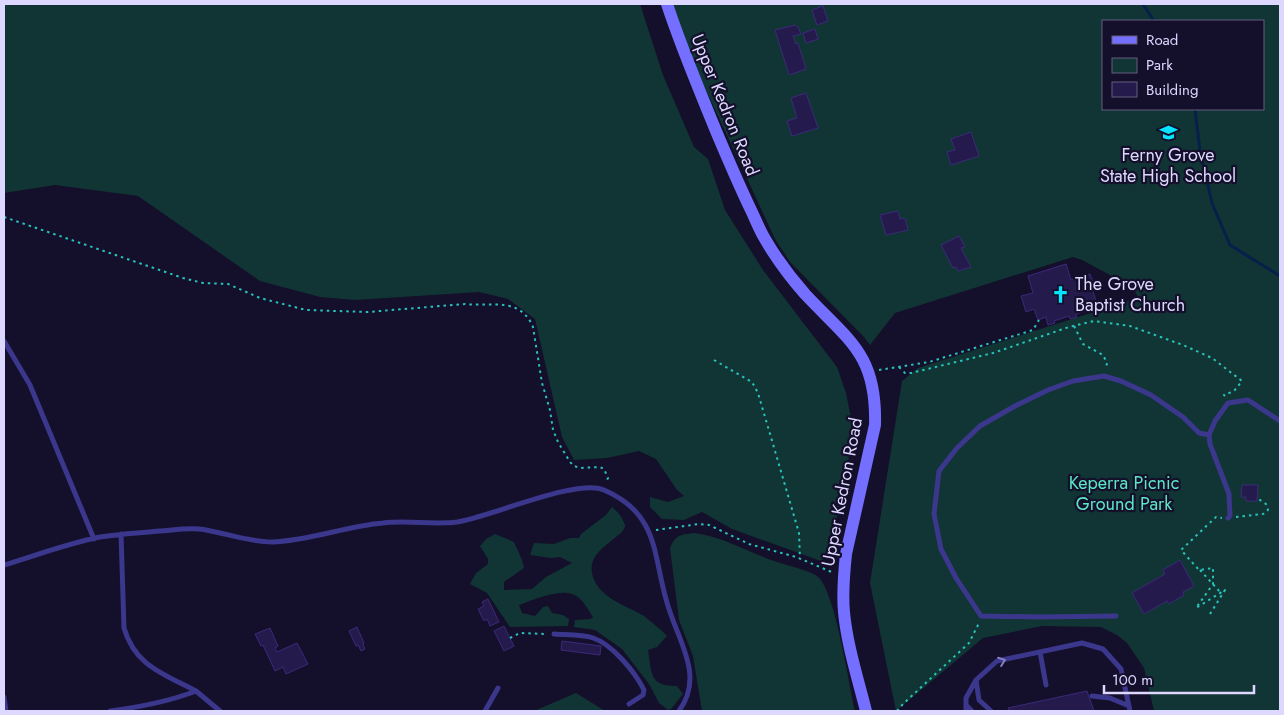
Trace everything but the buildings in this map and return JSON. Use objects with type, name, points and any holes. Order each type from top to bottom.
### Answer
[{"type":"main road","name":"Upper Kedron Road","points":[[667,4],[677,34],[726,156],[764,238],[788,274],[857,348],[866,365],[873,386],[876,425],[846,554],[844,574],[844,613],[847,632],[866,711]]},
{"type":"lane","points":[[4,341],[30,385],[94,538]]},
{"type":"lane","points":[[1116,616],[1039,618],[980,616],[956,578],[941,549],[934,514],[939,471],[957,448],[980,426],[1048,390],[1073,381],[1104,376],[1121,381],[1151,395],[1183,417],[1199,433],[1209,435]]},
{"type":"lane","points":[[1228,518],[1230,516],[1229,494],[1210,444],[1209,435],[1215,422],[1228,403],[1248,400],[1280,421]]},
{"type":"lane","points":[[4,565],[94,538],[121,534],[198,529],[272,542],[383,523],[433,524],[456,522],[477,518],[546,496],[592,487],[602,489],[622,501],[638,514],[650,531],[666,602],[690,668],[691,685],[689,695],[679,711]]},
{"type":"lane","points":[[121,534],[124,628],[132,648],[148,665],[196,691],[220,711]]},
{"type":"lane","points":[[554,634],[597,639],[615,652],[644,690],[642,695],[629,704]]},
{"type":"lane","points":[[972,711],[966,708],[966,698],[976,680],[997,661],[1082,643],[1104,649],[1121,669],[1129,709]]},
{"type":"lane","points":[[1040,652],[1046,685]]},
{"type":"lane","points":[[976,680],[979,700],[991,711]]},
{"type":"lane","points":[[485,711],[498,688]]},
{"type":"lane","points":[[110,711],[142,707],[196,691]]},
{"type":"lane","points":[[1092,696],[1110,698],[1129,709]]},
{"type":"lane","points":[[4,697],[6,711]]},
{"type":"path","points":[[4,217],[183,278],[203,283],[228,284],[260,298],[306,310],[368,312],[464,304],[498,304],[516,308],[530,318],[533,327],[542,383],[550,410],[553,430],[558,442],[574,466],[580,468],[600,467],[604,469],[608,478],[602,489]]},
{"type":"path","points":[[879,370],[928,362],[1033,330],[1039,320]]},
{"type":"path","points":[[899,367],[905,373],[911,373],[993,353],[1094,320],[1130,326],[1212,358],[1242,380],[1234,391],[1224,395],[1228,403]]},
{"type":"path","points":[[1074,326],[1083,344],[1103,355],[1107,363],[1104,376]]},
{"type":"path","points":[[714,360],[752,382],[758,393],[799,533],[800,559]]},
{"type":"path","points":[[1221,593],[1180,550],[1216,517],[1228,518],[1263,514],[1268,510],[1266,504],[1258,498]]},
{"type":"path","points":[[650,531],[700,524],[709,525],[748,544],[844,574]]},
{"type":"path","points":[[1199,570],[1213,568],[1213,584],[1196,608],[1221,593]]},
{"type":"path","points":[[1210,614],[1221,593]]},
{"type":"path","points":[[897,711],[969,643],[980,616]]},
{"type":"path","points":[[510,638],[520,633],[554,634]]},
{"type":"green space","points":[[4,4],[640,4],[663,75],[694,147],[708,159],[725,210],[763,270],[837,367],[846,393],[852,423],[848,465],[829,554],[821,561],[732,529],[702,512],[684,520],[662,519],[650,507],[650,497],[668,502],[684,496],[677,490],[656,459],[639,451],[607,458],[574,460],[562,437],[535,319],[508,299],[479,292],[355,300],[320,297],[260,281],[138,196],[55,185],[4,193]]},
{"type":"green space","name":"Keperra Picnic Ground Park","points":[[671,4],[1280,4],[1280,711],[1154,711],[1144,668],[1127,643],[1117,635],[1101,627],[1042,626],[983,638],[896,711],[870,583],[902,381],[918,368],[1138,298],[1134,288],[1073,257],[895,313],[870,345],[790,262],[775,239],[693,62]]},
{"type":"green space","points":[[612,507],[622,518],[625,525],[624,529],[595,557],[592,564],[592,573],[595,582],[606,595],[644,616],[667,636],[657,647],[648,650],[652,672],[657,681],[661,684],[677,686],[683,694],[671,709],[668,710],[659,703],[649,684],[622,649],[595,630],[574,627],[575,620],[593,617],[579,598],[573,594],[558,593],[519,605],[522,613],[535,616],[543,607],[548,606],[552,613],[563,615],[569,619],[568,626],[510,627],[487,593],[470,584],[476,573],[488,564],[488,559],[480,546],[486,539],[495,534],[514,542],[524,568],[504,582],[504,590],[532,589],[546,577],[572,563],[560,557],[551,558],[530,555],[534,543],[554,544],[570,538],[579,538],[581,534],[606,515]]},
{"type":"green space","points":[[694,533],[722,540],[817,576],[824,584],[830,599],[855,711],[702,711],[693,656],[679,620],[670,548],[674,540],[679,536]]},
{"type":"green space","points":[[576,693],[605,711],[534,711]]},
{"type":"waterway","points":[[1143,4],[1153,20]]},
{"type":"waterway","points":[[1195,110],[1200,151],[1212,203],[1230,245],[1280,276]]},
{"type":"place","name":"Ferny Grove State High School","points":[[1168,132]]},
{"type":"place","name":"The Grove Baptist Church","points":[[1061,294]]}]
